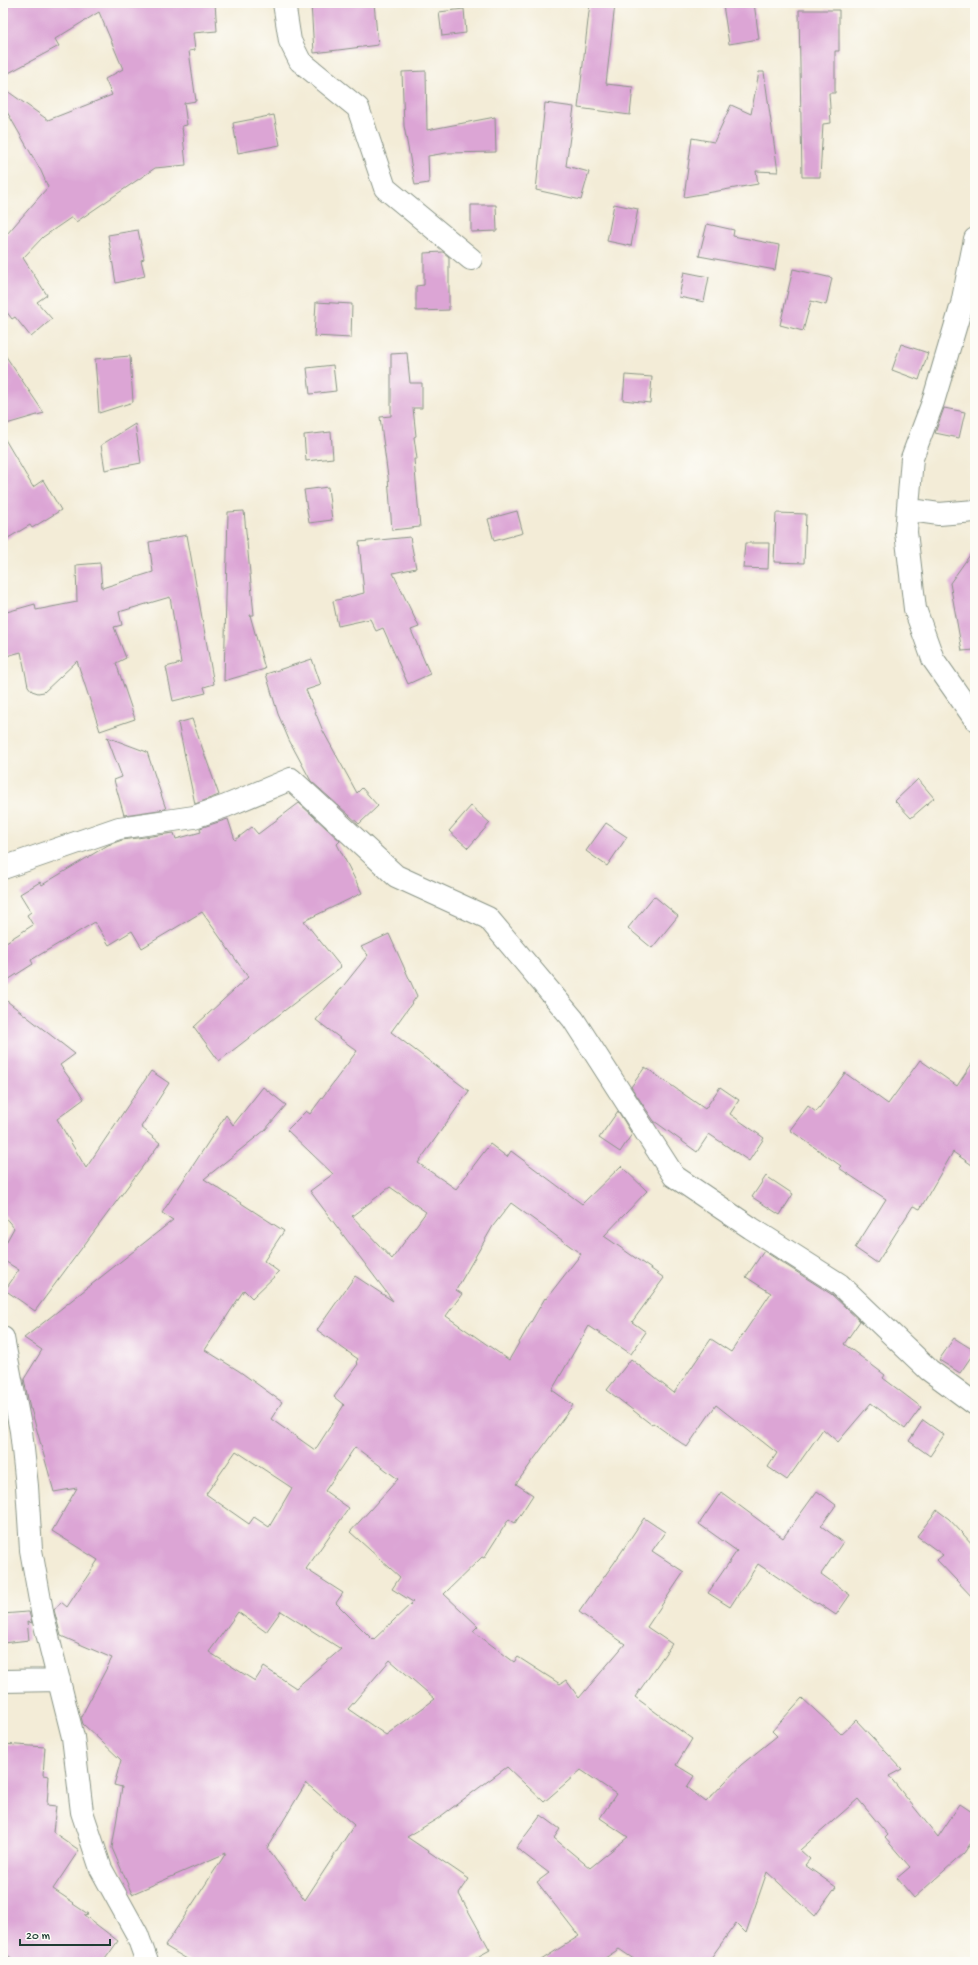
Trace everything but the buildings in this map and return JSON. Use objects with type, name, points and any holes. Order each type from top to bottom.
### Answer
[{"type":"street","points":[[284,3],[290,42],[300,61],[358,108],[385,188],[471,259]]},
{"type":"street","points":[[974,248],[962,304],[932,402],[912,458],[906,532],[915,609],[933,659],[975,719]]},
{"type":"street","points":[[908,512],[918,511],[939,514],[975,512]]},
{"type":"street","points":[[3,868],[119,828],[194,817],[226,806],[291,779],[396,876],[488,918],[573,1019],[674,1176],[751,1228],[839,1284],[929,1370],[975,1404]]},
{"type":"street","points":[[3,1338],[21,1431],[27,1486],[31,1550],[43,1617],[73,1737],[82,1812],[101,1869],[137,1934],[146,1962]]},
{"type":"street","points":[[3,1681],[59,1680]]}]
